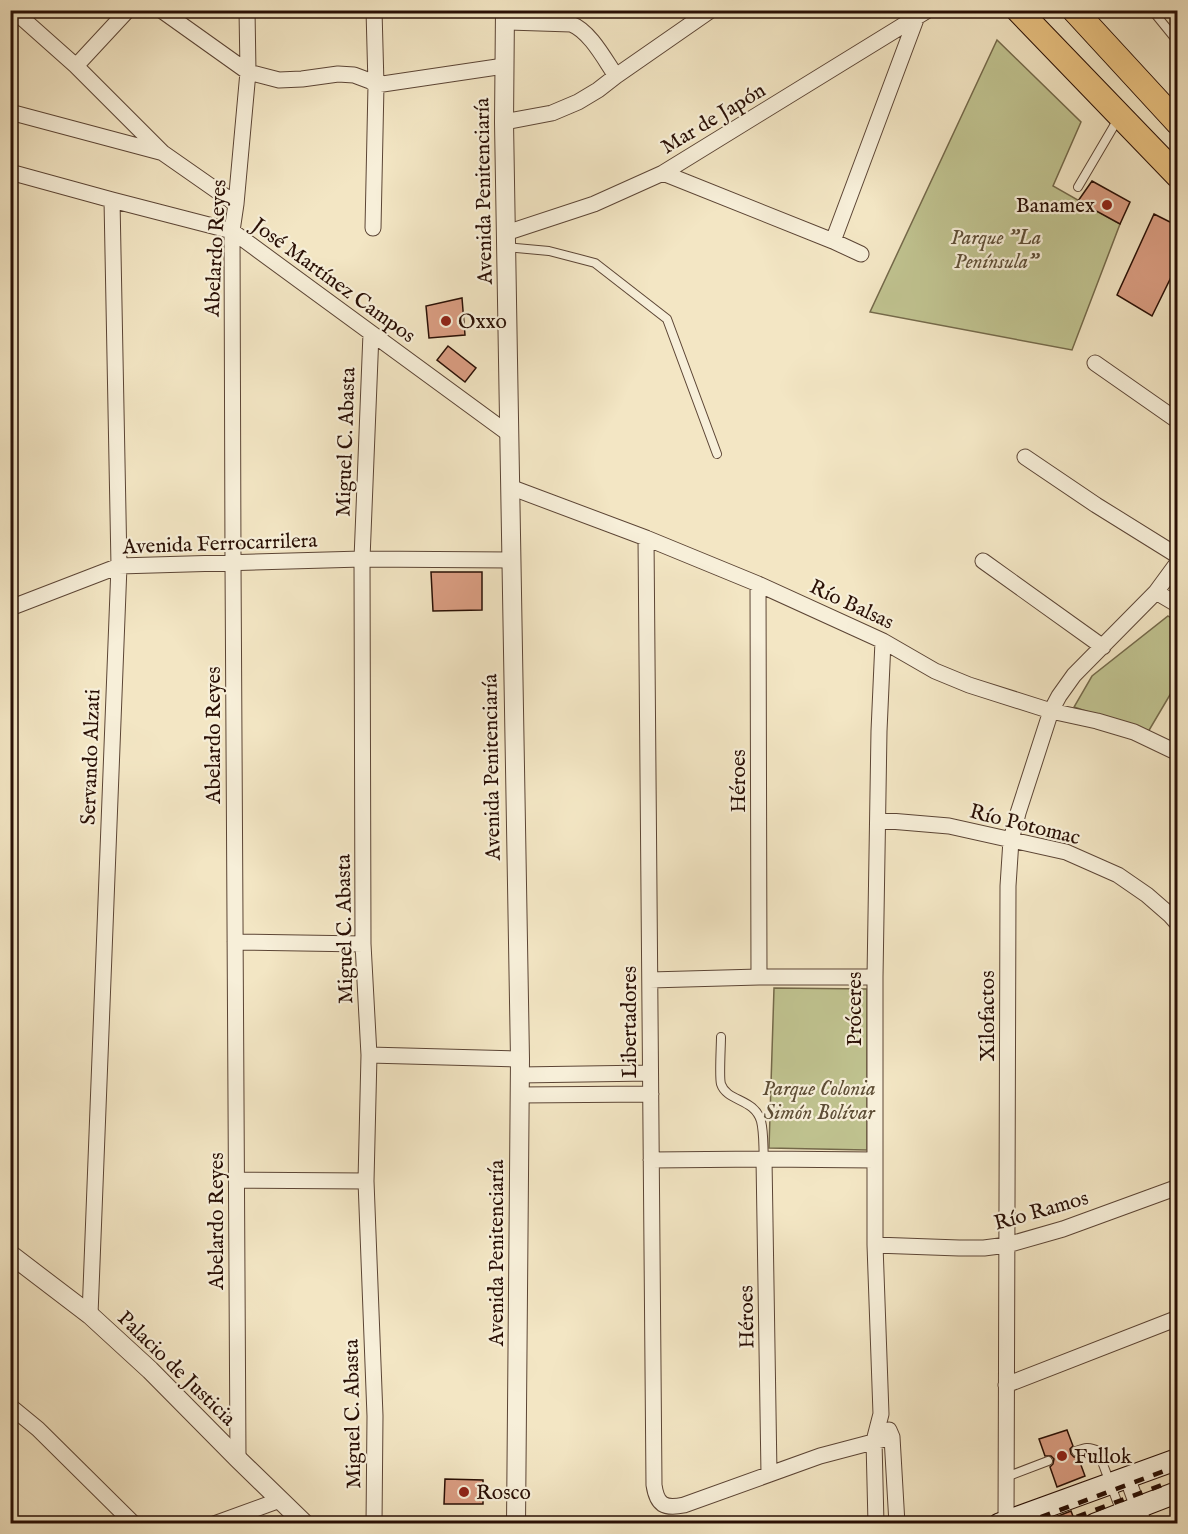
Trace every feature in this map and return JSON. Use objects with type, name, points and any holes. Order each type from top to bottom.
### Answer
[{"type":"highway","points":[[1018,10],[1178,176]]},
{"type":"highway","points":[[1074,10],[1178,123]]},
{"type":"main road","points":[[1004,1523],[1178,1459]]},
{"type":"main road","points":[[1095,1524],[1135,1515],[1178,1492]]},
{"type":"street","points":[[13,10],[76,66],[163,153],[236,204]]},
{"type":"street","points":[[76,66],[128,10]]},
{"type":"street","points":[[161,10],[248,72],[279,80],[338,74],[354,75],[376,85],[504,66]]},
{"type":"street","name":"Abelardo Reyes","points":[[238,1459],[232,231],[248,72],[247,10]]},
{"type":"street","points":[[373,228],[376,85],[374,10]]},
{"type":"street","points":[[504,122],[564,109],[578,102],[598,90],[693,15],[711,10]]},
{"type":"street","points":[[833,240],[922,15]]},
{"type":"street","name":"Mar de Japón","points":[[506,240],[663,173],[922,15]]},
{"type":"street","points":[[505,16],[576,26],[585,33],[616,76]]},
{"type":"street","name":"Avenida Penitenciaría","points":[[505,16],[504,122],[520,1067],[516,1524]]},
{"type":"street","points":[[10,112],[163,153]]},
{"type":"street","name":"José Martínez Campos","points":[[10,172],[232,231],[509,434]]},
{"type":"street","points":[[663,173],[833,240],[861,254]]},
{"type":"street","name":"Servando Alzati","points":[[90,1314],[119,566],[112,200]]},
{"type":"street","name":"Miguel C. Abasta","points":[[371,333],[362,559],[363,944],[369,1055],[366,1181],[375,1416],[374,1524]]},
{"type":"street","points":[[1095,363],[1178,421]]},
{"type":"street","points":[[1025,457],[1178,556]]},
{"type":"street","name":"Río Balsas","points":[[510,487],[646,538],[758,584],[883,641],[935,671],[969,685],[1051,711],[1134,732],[1178,753]]},
{"type":"street","name":"Libertadores","points":[[646,538],[654,1485],[656,1497],[661,1504],[673,1507],[769,1474]]},
{"type":"street","name":"Avenida Ferrocarrilera","points":[[10,608],[119,566],[362,559],[511,560]]},
{"type":"street","points":[[983,561],[1103,647]]},
{"type":"street","name":"Xilofactos","points":[[1004,1523],[1008,886],[1011,840],[1051,711],[1059,696],[1074,675],[1156,592],[1178,562]]},
{"type":"street","name":"Héroes","points":[[758,584],[759,977]]},
{"type":"street","points":[[1156,592],[1178,605]]},
{"type":"street","name":"Próceres","points":[[876,1524],[874,1441],[881,1414],[875,1245],[875,977],[879,732],[883,641]]},
{"type":"street","name":"Río Potomac","points":[[878,820],[949,826],[1066,852],[1118,875],[1147,895],[1178,924]]},
{"type":"street","points":[[235,942],[363,944]]},
{"type":"street","points":[[650,980],[875,977]]},
{"type":"street","points":[[369,1055],[520,1067],[650,1073]]},
{"type":"street","points":[[519,1095],[651,1094]]},
{"type":"street","name":"Héroes","points":[[764,1159],[769,1474]]},
{"type":"street","points":[[651,1160],[875,1160]]},
{"type":"street","points":[[237,1180],[366,1181]]},
{"type":"street","name":"Río Ramos","points":[[875,1245],[984,1248],[1007,1245],[1063,1229],[1178,1187]]},
{"type":"street","name":"Palacio de Justicia","points":[[10,1254],[90,1314],[150,1370],[305,1524]]},
{"type":"street","points":[[1006,1385],[1178,1318]]},
{"type":"street","points":[[10,1406],[38,1430],[134,1524]]},
{"type":"street","name":"Próceres","points":[[881,1414],[892,1437],[897,1524]]},
{"type":"street","points":[[769,1474],[820,1456],[892,1437]]},
{"type":"street","points":[[1119,1480],[1135,1515]]},
{"type":"street","points":[[214,1524],[279,1500]]},
{"type":"lane","points":[[1152,10],[1178,42]]},
{"type":"lane","points":[[1078,187],[1120,116]]},
{"type":"lane","points":[[506,240],[595,263],[667,319],[717,454]]},
{"type":"lane","points":[[721,1037],[721,1084],[729,1095],[750,1105],[756,1111],[761,1121],[764,1159]]},
{"type":"lane","points":[[1076,1451],[1087,1447],[1098,1451],[1119,1480]]},
{"type":"lane","points":[[1006,1476],[1048,1461]]},
{"type":"green space","name":"Parque \"La Península\"","points":[[997,40],[1081,122],[1053,186],[1120,224],[1072,350],[870,312]]},
{"type":"green space","points":[[1168,616],[1177,622],[1177,683],[1148,732],[1074,707],[1092,676]]},
{"type":"green space","name":"Parque Colonia Simón Bolívar","points":[[774,988],[867,989],[867,1150],[769,1148]]},
{"type":"building","name":"Banamex","points":[[1092,181],[1130,202],[1120,224],[1078,201]]},
{"type":"building","points":[[1154,214],[1178,226],[1178,263],[1152,316],[1117,295]]},
{"type":"building","name":"Oxxo","points":[[462,298],[465,335],[429,338],[426,306]]},
{"type":"building","points":[[448,346],[476,368],[465,382],[437,360]]},
{"type":"building","points":[[431,572],[482,572],[482,610],[433,611]]},
{"type":"building","name":"Fullok","points":[[1067,1430],[1073,1446],[1070,1449],[1071,1454],[1078,1457],[1085,1476],[1057,1487],[1050,1467],[1054,1459],[1051,1456],[1045,1456],[1039,1439]]},
{"type":"building","name":"Rosco","points":[[445,1479],[483,1480],[483,1504],[444,1504]]},
{"type":"building","points":[[1071,1511],[1076,1524],[1038,1524]]},
{"type":"railway","points":[[1022,1524],[1178,1466]]},
{"type":"railway","points":[[1058,1524],[1178,1479]]},
{"type":"place","name":"Banamex","points":[[1107,205]]},
{"type":"place","name":"Oxxo","points":[[446,321]]},
{"type":"place","name":"Fullok","points":[[1062,1456]]},
{"type":"place","name":"Rosco","points":[[464,1492]]}]
